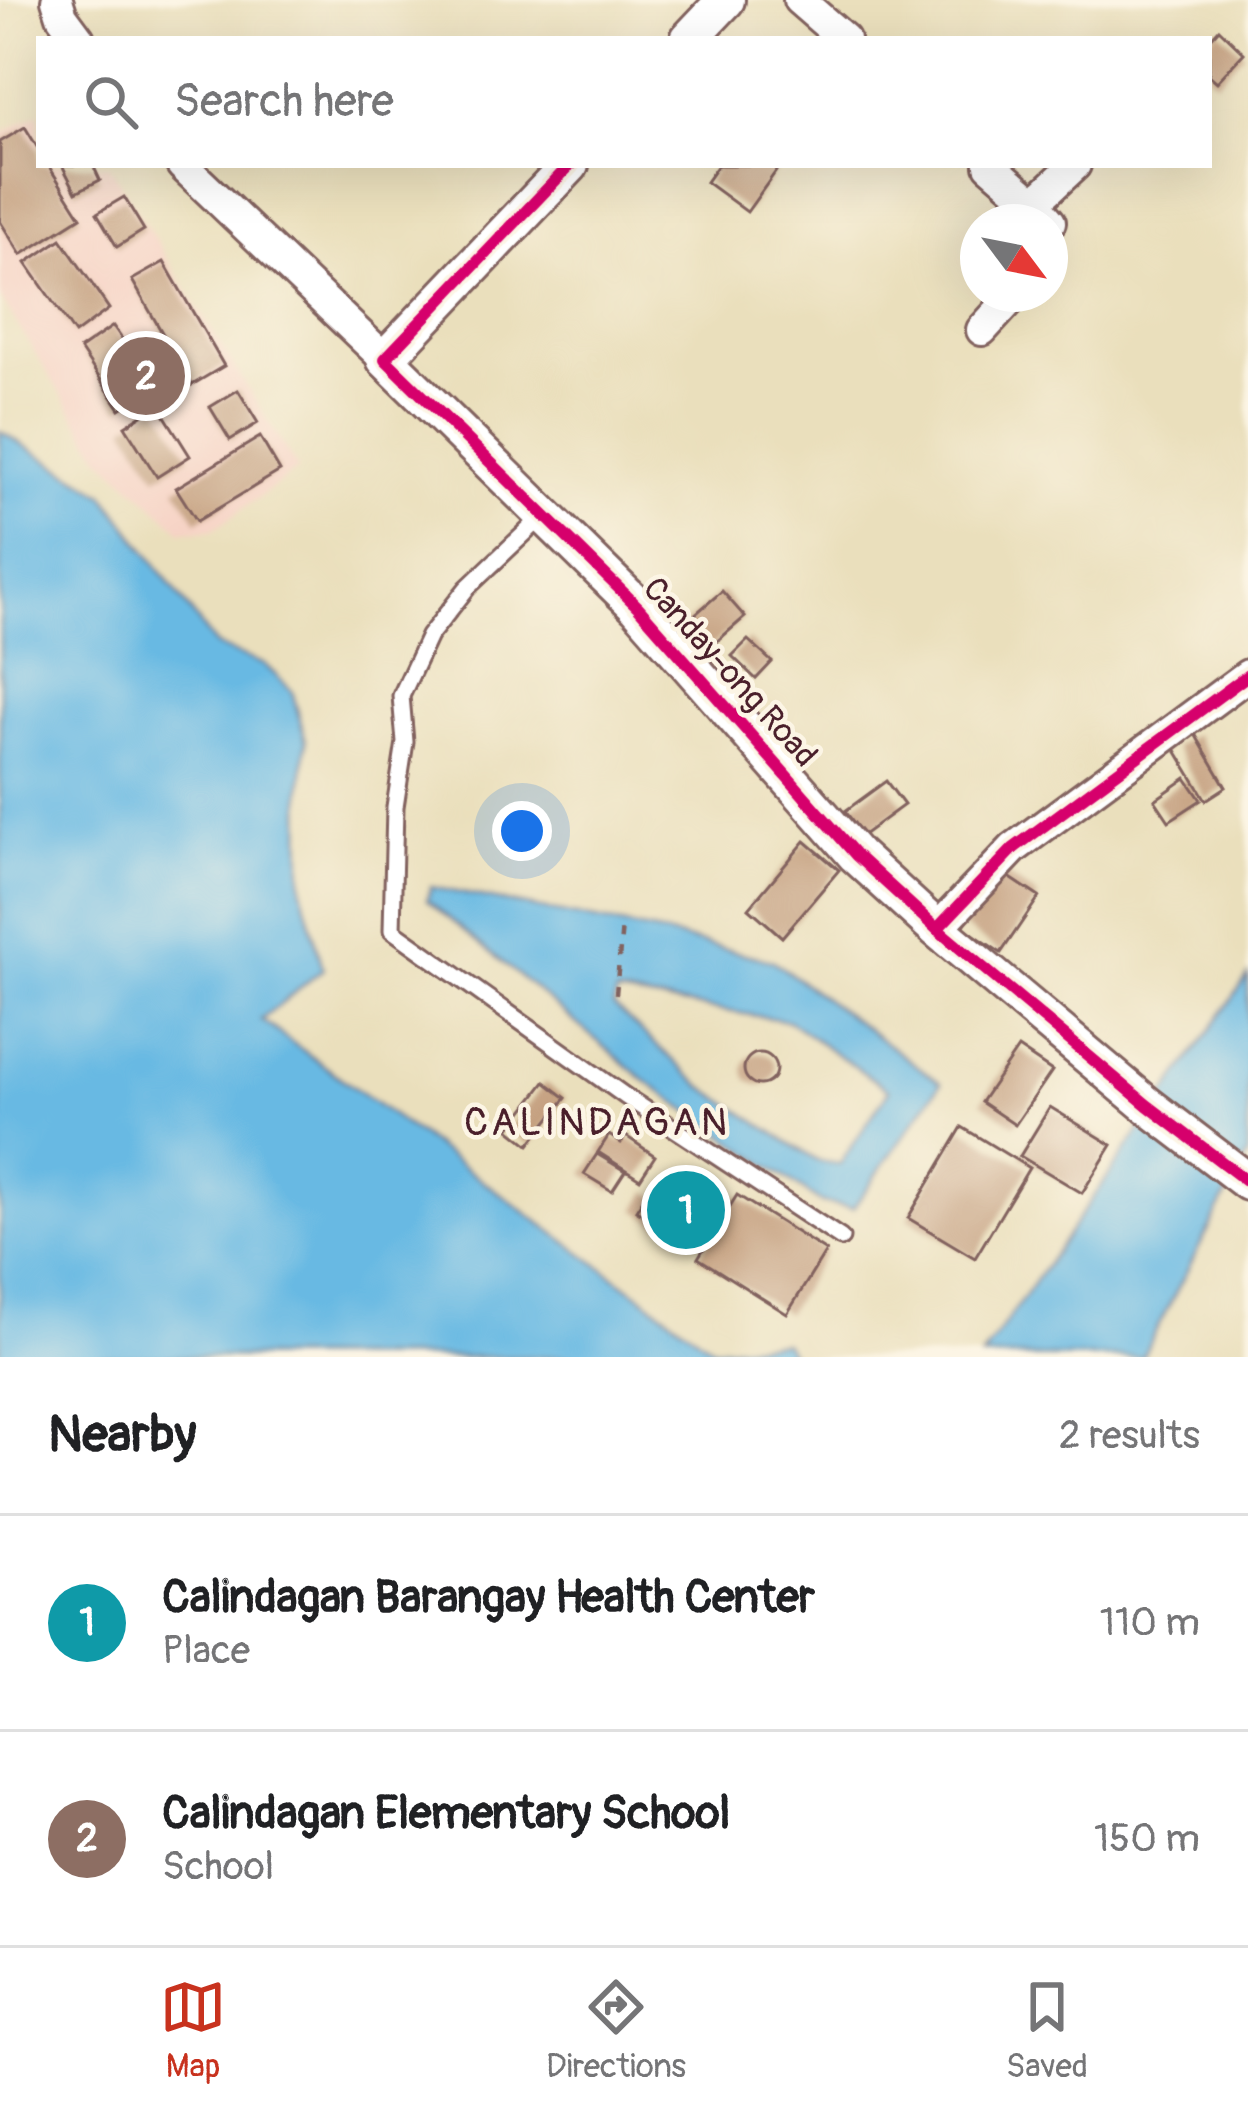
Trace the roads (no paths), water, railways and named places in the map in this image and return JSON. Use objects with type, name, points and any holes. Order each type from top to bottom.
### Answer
[{"type":"street","points":[[692,36],[726,0]]},
{"type":"street","points":[[799,0],[841,36]]},
{"type":"street","points":[[185,168],[386,359],[567,168]]},
{"type":"street","points":[[993,168],[1032,204]]},
{"type":"street","points":[[1052,204],[1074,168]]},
{"type":"street","points":[[982,330],[998,312]]},
{"type":"street","name":"Canday-ong Road","points":[[386,359],[638,608],[856,855],[1147,1105],[1247,1181]]},
{"type":"street","points":[[937,929],[1014,848],[1248,675]]},
{"type":"lane","points":[[543,516],[467,588],[429,636],[401,695],[406,742],[395,807],[392,930],[625,1096],[841,1238]]},
{"type":"water","points":[[0,431],[104,494],[216,646],[265,665],[292,691],[306,741],[301,792],[302,889],[323,969],[261,1020],[713,1348],[784,1342],[793,1357],[0,1357]]},
{"type":"water","points":[[431,887],[773,961],[941,1083],[853,1208],[822,1203],[646,1081],[427,900]],"holes":[[[617,994],[789,1021],[889,1090],[840,1164],[817,1161],[702,1086],[613,1006]]]},
{"type":"water","points":[[1248,976],[1248,1154],[1142,1357],[982,1357]]},
{"type":"place","name":"Calindagan Elementary School","points":[[146,376]]},
{"type":"place","name":"Calindagan Barangay Health Center","points":[[686,1210]]},
{"type":"district","name":"CALINDAGAN","points":[[597,1122]]}]
